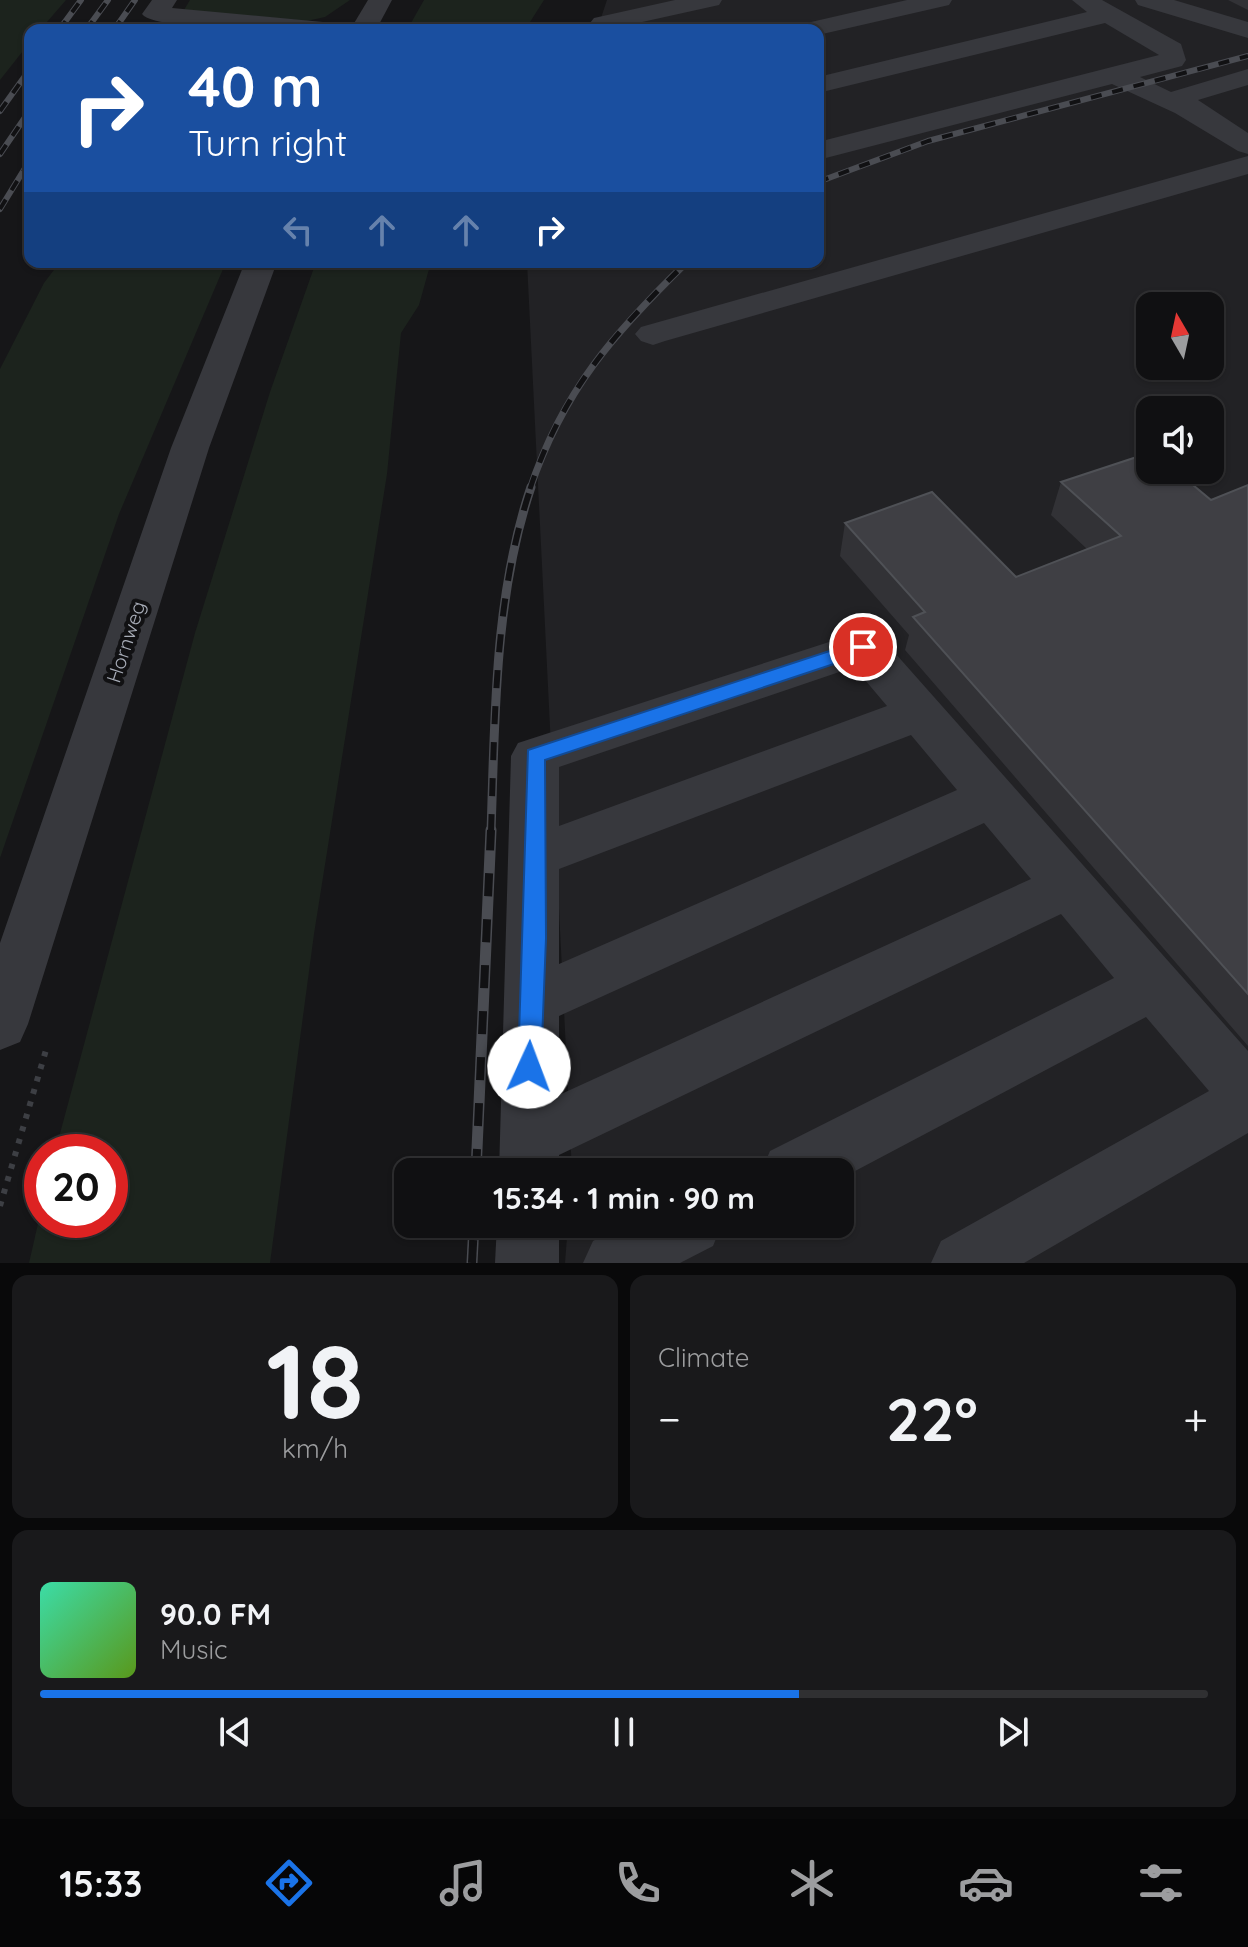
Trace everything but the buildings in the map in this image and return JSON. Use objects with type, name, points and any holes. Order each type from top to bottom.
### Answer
[{"type":"street","points":[[165,0],[155,14],[260,24]]},
{"type":"street","points":[[366,24],[380,0]]},
{"type":"street","points":[[605,18],[710,0]]},
{"type":"street","points":[[824,26],[940,0]]},
{"type":"street","points":[[824,149],[1173,60],[1172,50],[1084,0]]},
{"type":"street","points":[[1147,0],[1248,30]]},
{"type":"street","points":[[824,84],[1109,14]]},
{"type":"street","points":[[1115,74],[1146,92],[1185,107],[1248,145]]},
{"type":"street","points":[[1185,107],[1183,95],[1248,77]]},
{"type":"street","points":[[653,334],[1248,165]]},
{"type":"street","name":"Hornweg","points":[[0,1024],[190,448],[259,268]]},
{"type":"street","points":[[1069,886],[529,1155],[535,756],[863,647],[920,712],[1248,1094]]},
{"type":"street","points":[[534,857],[920,712]]},
{"type":"street","points":[[532,1002],[992,797]]},
{"type":"street","points":[[818,1158],[1154,985]]},
{"type":"street","points":[[963,1263],[1248,1101]]},
{"type":"street","points":[[527,1263],[528,1238]]},
{"type":"street","points":[[615,1263],[664,1238]]},
{"type":"shaded area","points":[[0,0],[66,0],[45,24],[24,24],[24,50],[0,80]]},
{"type":"shaded area","points":[[190,0],[350,0],[325,17],[307,21],[184,10]]},
{"type":"shaded area","points":[[424,0],[544,0],[529,24],[410,24]]},
{"type":"shaded area","points":[[607,0],[1248,0],[1248,1263],[565,1263],[567,1238],[854,1238],[854,1158],[571,1158],[527,268],[824,268],[824,24],[599,24]]},
{"type":"shaded area","points":[[55,268],[223,268],[119,514],[0,858],[0,369],[44,283]]},
{"type":"shaded area","points":[[314,268],[429,268],[419,305],[401,333],[387,474],[314,934],[270,1263],[29,1263],[35,1238],[128,1238],[128,1134],[60,1134],[195,633],[270,392]]},
{"type":"railway","points":[[63,24],[81,0]]},
{"type":"railway","points":[[90,24],[108,0]]},
{"type":"railway","points":[[118,24],[135,0]]},
{"type":"railway","points":[[824,180],[928,141],[1248,56]]},
{"type":"railway","points":[[0,111],[24,77]]},
{"type":"railway","points":[[0,154],[24,119]]},
{"type":"railway","points":[[0,209],[24,170]]},
{"type":"railway","points":[[530,489],[543,454],[575,392],[614,339],[681,268]]},
{"type":"railway","points":[[491,832],[503,614],[519,529],[531,487]]},
{"type":"railway","points":[[477,1158],[491,830]]},
{"type":"railway","points":[[472,1263],[473,1238]]},
{"type":"route","points":[[529,1067],[535,938],[535,756],[863,647]]}]
